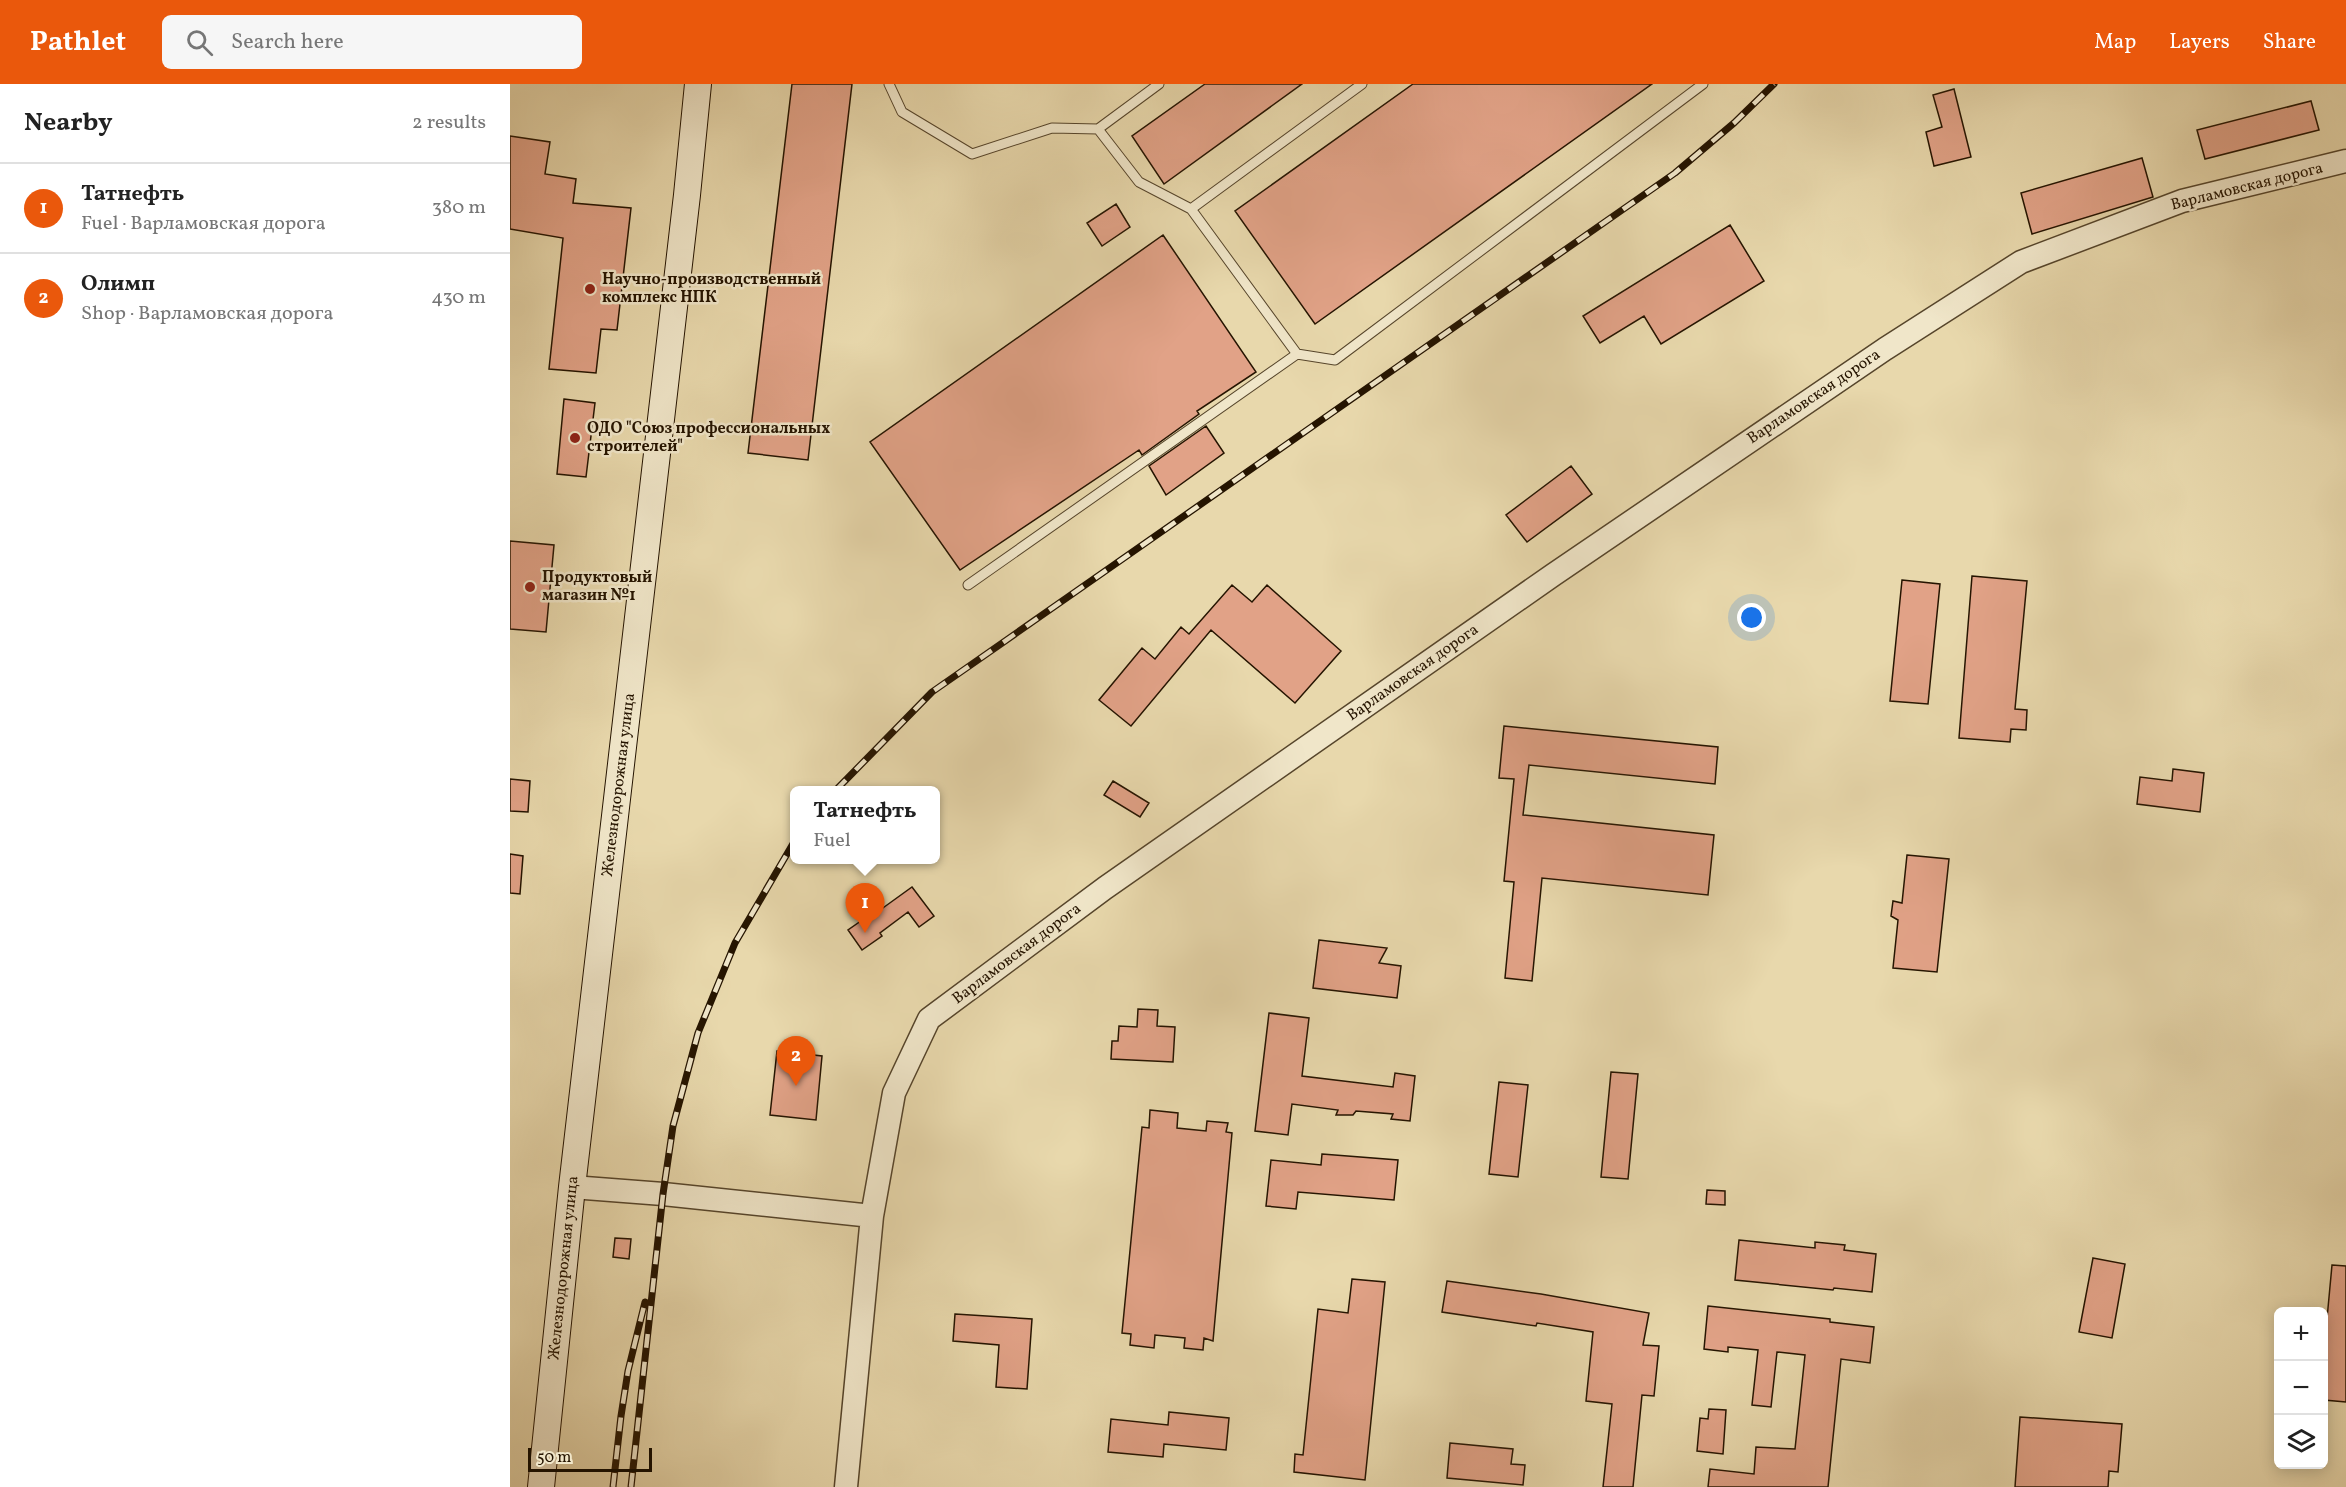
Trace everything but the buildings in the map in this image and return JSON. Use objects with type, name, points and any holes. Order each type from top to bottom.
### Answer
[{"type":"main road","name":"Железнодорожная улица","points":[[541,1487],[572,1187],[686,207],[698,84]]},
{"type":"street","name":"Варламовская дорога","points":[[846,1487],[872,1216],[894,1093],[929,1020],[1105,888],[1553,574],[1885,349],[2021,262],[2182,201],[2346,161]]},
{"type":"street","points":[[572,1187],[872,1216]]},
{"type":"lane","points":[[889,84],[903,112],[972,154],[1052,128],[1098,129],[1160,84]]},
{"type":"lane","points":[[1191,209],[1362,84]]},
{"type":"lane","points":[[968,585],[1297,354],[1335,360],[1703,84]]},
{"type":"lane","points":[[1098,129],[1139,182],[1191,209],[1297,354]]},
{"type":"railway","points":[[840,786],[932,692],[1675,173],[1734,123],[1774,84]]},
{"type":"railway","points":[[631,1487],[663,1194],[673,1126],[698,1033],[735,943],[790,849]]},
{"type":"railway","points":[[613,1487],[628,1371],[645,1302]]},
{"type":"place","name":"Научно-производственный комплекс НПК","points":[[590,289]]},
{"type":"place","name":"ОДО \"Союз профессиональных строителей\"","points":[[575,438]]},
{"type":"place","name":"Продуктовый магазин №1","points":[[530,587]]},
{"type":"place","name":"Татнефть","points":[[865,933]]},
{"type":"place","name":"Олимп","points":[[796,1086]]}]
